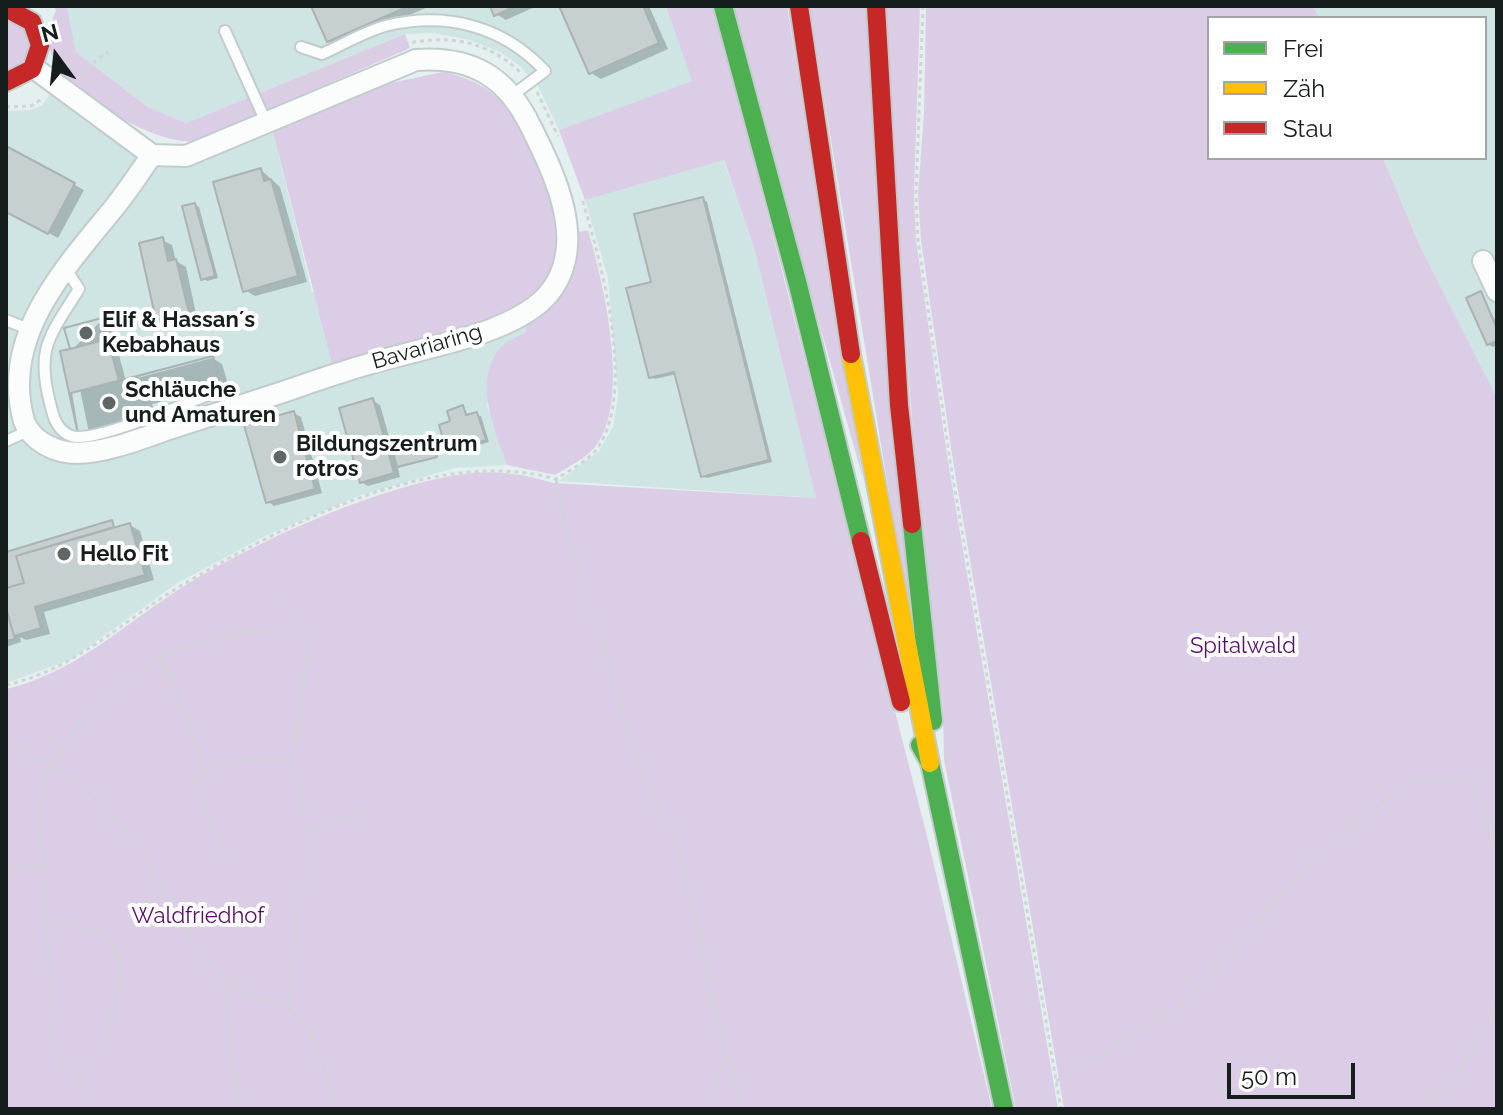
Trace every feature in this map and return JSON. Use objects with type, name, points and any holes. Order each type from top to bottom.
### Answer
[{"type":"main road","points":[[723,6],[798,285],[904,714],[930,763]]},
{"type":"main road","points":[[799,6],[818,159],[854,375],[930,763],[1004,1109]]},
{"type":"main road","points":[[876,6],[885,210],[899,405],[935,708],[930,763]]},
{"type":"main road","points":[[6,8],[30,10],[41,40],[41,55],[34,68],[19,80],[6,82]]},
{"type":"street","name":"Bavariaring","points":[[28,431],[40,442],[60,451],[106,449],[507,323],[532,309],[551,291],[566,262],[568,230],[553,174],[522,88],[462,63],[441,58],[416,60],[262,113],[186,156],[152,155]]},
{"type":"street","points":[[28,431],[19,407],[18,376],[28,329],[63,265],[114,208],[152,155],[34,68]]},
{"type":"street","points":[[1483,261],[1497,291]]},
{"type":"lane","points":[[301,47],[322,54],[383,27],[425,20],[455,23],[481,28],[522,47],[545,71],[522,88]]},
{"type":"lane","points":[[225,31],[262,113]]},
{"type":"lane","points":[[63,265],[79,289],[49,339],[41,366],[54,420],[64,434],[79,437],[140,421],[216,392]]},
{"type":"lane","points":[[6,320],[28,329]]},
{"type":"lane","points":[[18,376],[43,378]]},
{"type":"lane","points":[[6,441],[28,431]]},
{"type":"path","points":[[923,6],[916,193],[918,240],[950,461],[1061,1109]]},
{"type":"path","points":[[220,120],[262,113],[389,47],[433,37],[468,43],[498,55],[559,139]]},
{"type":"path","points":[[80,72],[108,52]]},
{"type":"path","points":[[66,60],[116,102],[166,129],[182,131],[207,126]]},
{"type":"path","points":[[556,479],[597,449],[610,426],[615,395],[605,279],[578,189]]},
{"type":"path","points":[[6,685],[71,662],[178,587],[266,540],[362,498],[467,471],[523,470],[556,479]]},
{"type":"path","points":[[556,479],[566,524],[643,777],[673,833],[727,1056],[744,1109]]},
{"type":"path","points":[[284,598],[295,628]]},
{"type":"path","points":[[93,1109],[55,1053],[40,796],[52,765],[83,719],[98,703],[119,683],[162,657],[218,636],[295,628],[303,629],[310,637],[293,758],[312,853],[299,902],[287,1006]]},
{"type":"path","points":[[162,657],[206,769]]},
{"type":"path","points":[[6,745],[35,754],[85,787],[119,821],[140,849],[203,959],[229,984],[250,995],[287,1006],[311,1030],[336,1109]]},
{"type":"path","points":[[227,857],[192,777],[206,769],[249,760],[293,758]]},
{"type":"path","points":[[1056,1081],[1186,1002],[1317,855],[1409,781],[1473,779],[1497,855]]},
{"type":"path","points":[[310,831],[367,812]]},
{"type":"path","points":[[6,869],[43,866]]},
{"type":"path","points":[[47,926],[76,925],[94,931],[109,939],[119,956],[119,992],[96,1060],[79,1085]]},
{"type":"path","points":[[229,984],[231,1063],[242,1109]]},
{"type":"path","points":[[1418,1109],[1455,1082],[1497,1004]]},
{"type":"path","points":[[705,1109],[727,1056]]},
{"type":"shaded area","points":[[67,6],[666,6],[693,81],[559,130],[538,86],[521,67],[500,52],[470,40],[433,33],[405,34],[186,123],[148,107],[76,52]]},
{"type":"shaded area","points":[[1313,6],[1497,6],[1497,398],[1420,246],[1384,160],[1487,160],[1487,16],[1318,16]]},
{"type":"shaded area","points":[[53,91],[145,161],[189,163],[273,132],[312,292],[521,308],[526,332],[501,347],[487,405],[507,465],[455,468],[361,495],[265,536],[176,584],[70,660],[6,683],[6,111],[30,110],[41,106]]},
{"type":"shaded area","points":[[723,159],[755,251],[817,498],[559,481],[599,451],[613,427],[618,395],[608,278],[585,200]]},
{"type":"green space","points":[[58,6],[67,6],[76,52],[148,107],[186,123],[405,34],[410,48],[197,141],[180,141],[160,136],[118,116],[79,89],[64,74],[54,61],[49,40]]},
{"type":"green space","name":"Waldfriedhof","points":[[666,6],[714,6],[927,836],[992,1109],[6,1109],[6,689],[31,682],[75,660],[178,590],[240,554],[351,505],[425,482],[470,473],[494,472],[518,474],[553,483],[816,498],[755,251],[724,160],[585,200],[559,130],[692,81]]},
{"type":"green space","points":[[730,6],[787,6],[863,479]]},
{"type":"green space","points":[[809,6],[870,6],[914,645]]},
{"type":"green space","points":[[882,6],[920,6],[914,194],[916,240],[948,462],[1058,1109],[1016,1109],[944,760],[943,707],[923,571]]},
{"type":"green space","name":"Spitalwald","points":[[926,6],[1313,6],[1318,16],[1207,16],[1207,160],[1384,160],[1420,246],[1497,398],[1497,1109],[1064,1109],[953,461],[921,240],[918,194],[924,113]]},
{"type":"green space","points":[[6,19],[27,30],[31,56],[6,73]]},
{"type":"green space","points":[[443,72],[469,80],[493,93],[507,106],[528,137],[546,178],[558,222],[560,242],[555,269],[537,292],[506,316],[333,368],[273,132],[386,84]]},
{"type":"green space","points":[[588,230],[601,279],[611,341],[612,401],[606,427],[591,451],[555,475],[507,465],[489,407],[487,391],[491,362],[502,346],[526,332],[526,325],[558,297],[574,261],[578,232]]},
{"type":"building","points":[[311,6],[409,6],[327,42]]},
{"type":"building","points":[[490,6],[516,6],[494,16]]},
{"type":"building","points":[[559,6],[643,6],[659,43],[589,74]]},
{"type":"building","points":[[6,146],[75,183],[48,234],[6,212]]},
{"type":"building","points":[[261,168],[264,181],[271,179],[298,276],[243,292],[213,182]]},
{"type":"building","points":[[703,197],[769,460],[701,477],[674,372],[649,378],[626,288],[651,282],[634,214]]},
{"type":"building","points":[[195,203],[215,276],[201,280],[182,206]]},
{"type":"building","points":[[163,237],[168,261],[176,259],[189,313],[156,320],[139,243]]},
{"type":"building","points":[[1481,291],[1497,329],[1497,341],[1487,345],[1466,298]]},
{"type":"building","points":[[102,318],[119,381],[213,356],[219,379],[143,399],[147,412],[132,416],[133,420],[78,434],[60,351],[70,349],[64,328]]},
{"type":"building","name":"Elif & Hassan´s Kebabhaus","points":[[102,318],[108,339],[70,349],[64,328]]},
{"type":"building","points":[[213,356],[219,379],[143,399],[137,376]]},
{"type":"building","name":"Schläuche und Amaturen","points":[[137,376],[147,412],[132,416],[133,420],[78,434],[71,393]]},
{"type":"building","points":[[373,398],[394,473],[360,483],[339,408]]},
{"type":"building","points":[[463,405],[466,415],[477,412],[486,440],[447,452],[439,425],[450,421],[447,411]]},
{"type":"building","name":"Bildungszentrum rotros","points":[[294,411],[315,489],[266,503],[244,425]]},
{"type":"building","points":[[433,441],[437,457],[397,467],[393,452]]},
{"type":"building","points":[[112,520],[114,527],[16,556],[24,583],[6,588],[6,552]]},
{"type":"building","points":[[130,523],[145,575],[35,607],[41,628],[14,636],[6,608],[6,588],[24,583],[16,556]]},
{"type":"building","points":[[6,608],[15,639],[6,641]]},
{"type":"traffic: fast","points":[[723,6],[798,285],[861,541]]},
{"type":"traffic: fast","points":[[912,524],[933,721]]},
{"type":"traffic: fast","points":[[920,745],[930,763],[1004,1109]]},
{"type":"traffic: slow","points":[[851,354],[930,763]]},
{"type":"traffic: jam","points":[[799,6],[851,354]]},
{"type":"traffic: jam","points":[[876,6],[899,405],[912,524]]},
{"type":"traffic: jam","points":[[6,8],[32,22],[40,45],[32,69],[6,82]]},
{"type":"traffic: jam","points":[[861,541],[901,702]]},
{"type":"place","name":"Elif & Hassan´s Kebabhaus","points":[[86,333]]},
{"type":"place","name":"Schläuche und Amaturen","points":[[109,403]]},
{"type":"place","name":"Bildungszentrum rotros","points":[[280,457]]},
{"type":"place","name":"Hello Fit","points":[[64,554]]}]
